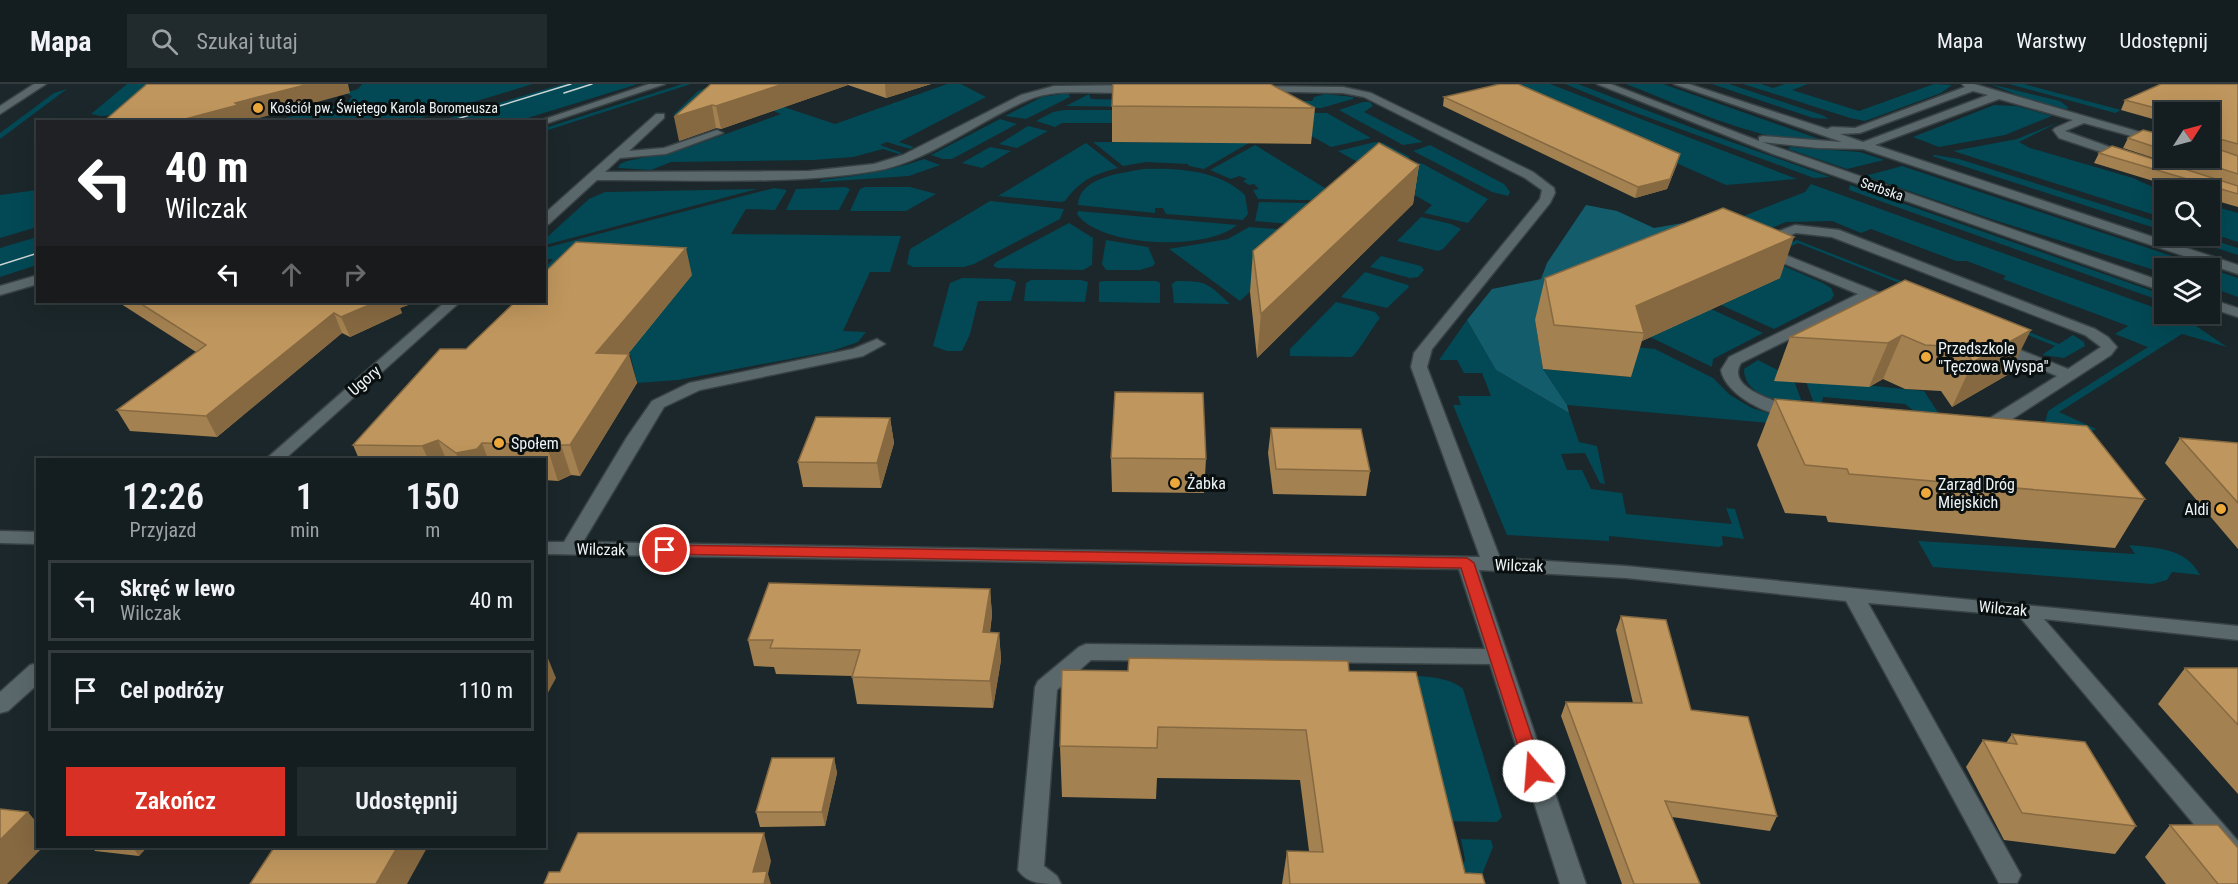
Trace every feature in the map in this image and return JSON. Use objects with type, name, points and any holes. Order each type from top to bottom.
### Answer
[{"type":"street","points":[[0,111],[41,84]]},
{"type":"street","points":[[546,120],[660,84]]},
{"type":"street","name":"Serbska","points":[[1602,84],[1838,174],[2154,284]]},
{"type":"street","points":[[1679,84],[2238,270]]},
{"type":"street","points":[[1800,126],[1856,131],[1970,86],[2154,138]]},
{"type":"street","points":[[596,176],[809,175],[852,171],[900,161],[1025,97],[1044,90],[1152,88]]},
{"type":"street","points":[[1240,89],[1343,90],[1368,95],[1529,175],[1548,188],[1549,194],[1546,200],[1427,346],[1420,360],[1419,367],[1492,564]]},
{"type":"street","points":[[1715,128],[1788,142],[1862,146],[1998,95]]},
{"type":"street","points":[[546,219],[660,116]]},
{"type":"street","points":[[2070,140],[2141,161],[2100,157],[2070,140],[2063,136],[2059,130],[2083,119]]},
{"type":"street","points":[[618,155],[666,151],[717,133]]},
{"type":"street","points":[[1742,251],[1795,230],[1833,233],[2090,332],[2109,347],[2106,352],[1991,425],[1975,429],[1965,428]]},
{"type":"street","points":[[1783,258],[1894,304]]},
{"type":"street","points":[[0,291],[36,280]]},
{"type":"street","points":[[1814,414],[1791,412],[1766,404],[1744,393],[1731,381],[1728,373],[1729,366],[1742,356],[1870,294]]},
{"type":"street","name":"Ugory","points":[[275,458],[452,303]]},
{"type":"street","points":[[2220,307],[2238,313]]},
{"type":"street","points":[[1981,339],[2068,375]]},
{"type":"street","points":[[570,549],[658,404],[695,387],[858,353],[877,344]]},
{"type":"street","points":[[2002,418],[2022,427]]},
{"type":"street","points":[[0,537],[36,538]]},
{"type":"street","name":"Wilczak","points":[[546,548],[1492,564],[1626,572],[2238,633]]},
{"type":"street","points":[[1467,563],[1573,884]]},
{"type":"street","points":[[1853,595],[2008,875]]},
{"type":"street","points":[[2025,610],[2238,859]]},
{"type":"street","points":[[1048,884],[1031,870],[1046,687],[1086,652],[1497,657]]},
{"type":"street","points":[[0,705],[36,673]]},
{"type":"shaded area","points":[[127,84],[149,84],[215,107],[101,116],[91,114]]},
{"type":"shaded area","points":[[362,84],[533,84],[420,118],[278,120],[348,102],[352,96],[345,93],[358,89]]},
{"type":"shaded area","points":[[563,84],[638,84],[521,120],[441,120]]},
{"type":"shaded area","points":[[682,84],[691,84],[546,131],[546,128]]},
{"type":"shaded area","points":[[715,84],[835,124],[947,84],[961,84],[986,97],[899,142],[914,147],[910,149],[887,142],[880,145],[902,153],[899,154],[883,149],[853,157],[814,160],[671,162],[651,170],[618,168],[620,164],[627,161],[684,149],[781,114],[759,105],[673,115],[698,91]]},
{"type":"shaded area","points":[[1491,84],[1550,84],[1797,179],[1726,185],[1513,91]]},
{"type":"shaded area","points":[[1565,84],[1578,84],[1830,177],[1814,178],[1628,110]]},
{"type":"shaded area","points":[[1626,84],[1663,84],[1822,140],[1801,141],[1751,131]]},
{"type":"shaded area","points":[[1712,84],[1729,84],[1829,119],[1813,118]]},
{"type":"shaded area","points":[[1743,84],[1761,84],[1773,88],[1785,84],[1808,84],[1792,90],[1859,111],[1934,84],[1952,85],[1941,93],[1865,121]]},
{"type":"shaded area","points":[[1990,84],[2060,101],[2069,108],[2025,98]]},
{"type":"shaded area","points":[[2009,84],[2024,84],[2121,110],[2115,113]]},
{"type":"shaded area","points":[[67,89],[0,139],[0,133],[54,93]]},
{"type":"shaded area","points":[[1068,93],[1070,97],[1026,119],[1005,116],[1042,97]]},
{"type":"shaded area","points":[[1089,94],[1091,99],[1137,100],[1135,107],[1066,106]]},
{"type":"shaded area","points":[[1325,94],[1353,97],[1353,99],[1321,108],[1264,107],[1260,101],[1312,101],[1314,97]]},
{"type":"shaded area","points":[[1370,102],[1373,106],[1364,112],[1423,142],[1403,145],[1339,110]]},
{"type":"shaded area","points":[[1994,105],[2016,106],[2052,116],[2005,135],[1939,147],[1913,137]]},
{"type":"shaded area","points":[[1134,110],[1135,123],[1062,123],[1055,127],[1036,121],[1053,112]]},
{"type":"shaded area","points":[[1269,112],[1327,113],[1371,138],[1331,147]]},
{"type":"shaded area","points":[[1000,119],[1017,124],[952,159],[931,155]]},
{"type":"shaded area","points":[[2059,122],[2019,142],[2030,148],[2133,178],[2154,187],[2154,215],[1953,151],[2017,139]]},
{"type":"shaded area","points":[[1028,126],[1048,131],[1017,148],[999,144]]},
{"type":"shaded area","points":[[1093,142],[1249,143],[1204,169],[1188,164],[1146,162],[1123,166]]},
{"type":"shaded area","points":[[1375,142],[1383,143],[1410,157],[1368,168],[1338,151]]},
{"type":"shaded area","points":[[1086,143],[1118,168],[1088,179],[1065,201],[1061,202],[998,196]]},
{"type":"shaded area","points":[[1255,145],[1346,201],[1258,199],[1253,190],[1259,189],[1254,184],[1249,185],[1243,181],[1247,179],[1239,176],[1231,179],[1210,170]]},
{"type":"shaded area","points":[[1430,145],[1504,184],[1510,192],[1508,196],[1492,192],[1413,151]]},
{"type":"shaded area","points":[[990,147],[1011,151],[982,168],[962,163]]},
{"type":"shaded area","points":[[1790,147],[1860,152],[1884,160],[1847,169],[1788,149]]},
{"type":"shaded area","points":[[1932,156],[1959,159],[2154,221],[2154,228]]},
{"type":"shaded area","points":[[924,159],[940,165],[909,176],[820,182],[886,170]]},
{"type":"shaded area","points":[[1415,162],[1423,164],[1488,199],[1468,223],[1424,213],[1432,205],[1374,172]]},
{"type":"shaded area","points":[[1902,166],[2178,258],[2154,258],[2154,270],[1991,219],[1865,176]]},
{"type":"shaded area","points":[[1143,169],[1184,170],[1223,180],[1245,195],[1248,214],[1243,220],[1166,214],[1163,208],[1155,208],[1155,213],[1078,205],[1080,196],[1093,182]]},
{"type":"shaded area","points":[[1811,184],[2154,307],[2154,324],[2193,324],[2227,347],[2182,334],[2059,412],[2096,429],[2076,440],[2054,430],[2045,423],[2048,411],[2148,347],[2115,334],[2128,326],[2003,279],[2006,276],[1967,261],[1956,261],[1871,229],[1861,233],[1832,221],[1786,222],[1725,247],[1753,259],[1797,240],[1906,283],[1904,285],[1798,243],[1765,258],[1831,288],[1834,295],[1831,300],[1774,329],[1721,305],[1779,278],[1711,248],[1703,232],[1805,192]]},
{"type":"shaded area","points":[[1850,185],[2154,291],[2154,298],[1849,190]]},
{"type":"shaded area","points":[[845,187],[850,189],[839,210],[786,210],[796,189]]},
{"type":"shaded area","points":[[910,187],[936,194],[906,211],[850,211],[860,189]]},
{"type":"shaded area","points":[[774,188],[787,190],[775,210],[746,209],[731,234],[901,236],[890,272],[870,272],[843,331],[866,332],[858,342],[832,351],[678,380],[637,383],[627,341],[647,317],[657,318],[674,297],[546,274],[546,267],[553,259],[546,259],[546,248]]},
{"type":"shaded area","points":[[757,189],[546,245],[546,238],[589,199],[605,192]]},
{"type":"shaded area","points":[[36,190],[36,227],[0,238],[0,195]]},
{"type":"shaded area","points":[[990,201],[1064,209],[1060,219],[974,264],[964,267],[913,267],[907,264],[910,249]]},
{"type":"shaded area","points":[[1259,202],[1347,204],[1322,227],[1255,221]]},
{"type":"shaded area","points":[[1586,205],[1617,211],[1654,228],[1683,223],[1703,232],[1535,320],[1543,369],[1567,405],[1569,413],[1496,370],[1467,320],[1492,289],[1541,279],[1547,263]]},
{"type":"shaded area","points":[[2220,208],[2238,213],[2238,242],[2220,236]]},
{"type":"shaded area","points":[[1078,211],[1237,225],[1223,233],[1203,239],[1155,242],[1108,234],[1090,225],[1077,214]]},
{"type":"shaded area","points":[[1421,217],[1451,224],[1461,229],[1443,249],[1438,251],[1397,241]]},
{"type":"shaded area","points":[[1069,223],[1093,238],[1092,265],[1083,270],[993,266],[996,262]]},
{"type":"shaded area","points":[[1249,227],[1316,232],[1240,301],[1169,249],[1228,239]]},
{"type":"shaded area","points":[[36,237],[36,265],[0,277],[0,248]]},
{"type":"shaded area","points":[[1106,240],[1148,247],[1155,263],[1153,266],[1140,270],[1106,270],[1102,264]]},
{"type":"shaded area","points":[[2220,242],[2238,248],[2238,255],[2210,246],[2220,246]]},
{"type":"shaded area","points":[[1381,256],[1421,266],[1424,270],[1418,277],[1410,278],[1370,267]]},
{"type":"shaded area","points":[[1365,272],[1409,287],[1387,308],[1341,297]]},
{"type":"shaded area","points":[[2220,272],[2238,278],[2238,297],[2220,291]]},
{"type":"shaded area","points":[[962,278],[1009,279],[1016,282],[1011,301],[978,301],[970,334],[962,351],[947,351],[933,346],[950,283]]},
{"type":"shaded area","points":[[1031,280],[1088,282],[1085,302],[1024,301],[1026,283]]},
{"type":"shaded area","points":[[1156,281],[1160,283],[1160,303],[1099,302],[1099,282]]},
{"type":"shaded area","points":[[1176,281],[1206,285],[1230,304],[1174,303],[1172,284]]},
{"type":"shaded area","points":[[1917,287],[2059,344],[2073,335],[2084,342],[2085,346],[2064,358],[2042,355],[2055,346],[1914,289]]},
{"type":"shaded area","points":[[1336,302],[1375,312],[1380,318],[1355,354],[1352,357],[1290,356],[1290,349]]},
{"type":"shaded area","points":[[1711,309],[1763,333],[1713,359],[1712,367],[1650,337]]},
{"type":"shaded area","points":[[1467,320],[1496,370],[1569,413],[1579,442],[1597,446],[1605,484],[1600,483],[1585,453],[1561,454],[1567,470],[1582,470],[1591,489],[1622,493],[1626,514],[1732,524],[1726,508],[1735,509],[1744,539],[1722,536],[1723,545],[1719,547],[1609,536],[1609,541],[1507,535],[1453,405],[1461,405],[1458,396],[1491,396],[1482,373],[1464,373],[1457,360],[1439,360]]},
{"type":"shaded area","points":[[1623,346],[1655,349],[1713,378],[1730,395],[1752,408],[1774,415],[1769,423],[1567,405],[1543,369],[1631,377]]},
{"type":"shaded area","points":[[1758,360],[1793,378],[1803,405],[1775,400],[1757,392],[1750,386],[1744,369]]},
{"type":"shaded area","points":[[1805,379],[1924,391],[1941,417],[1919,415],[1905,404],[1823,397],[1821,407],[1815,406]]},
{"type":"shaded area","points":[[1918,541],[2135,554],[2129,545],[2149,547],[2178,554],[2194,566],[2200,575],[2172,572],[2167,580],[2152,584],[1933,567]]},
{"type":"shaded area","points":[[1356,677],[1428,677],[1454,683],[1463,689],[1502,817],[1497,822],[1434,821]]},
{"type":"shaded area","points":[[1461,839],[1491,840],[1493,847],[1478,884],[1452,874],[1463,867],[1465,859]]},
{"type":"building","points":[[147,84],[309,84],[235,103],[238,105],[182,120],[105,120]]},
{"type":"building","points":[[711,84],[783,84],[674,117]]},
{"type":"building","points":[[1113,84],[1270,84],[1315,108],[1112,106]]},
{"type":"building","points":[[1500,84],[1518,84],[1680,154],[1670,179],[1638,187],[1444,97]]},
{"type":"building","points":[[2161,84],[2238,84],[2238,144],[2220,139],[2220,102],[2154,102],[2154,108],[2125,100]]},
{"type":"building","points":[[2143,130],[2154,133],[2154,147],[2128,138]]},
{"type":"building","points":[[1379,143],[1419,165],[1261,314],[1253,251]]},
{"type":"building","points":[[2112,146],[2154,159],[2154,168],[2181,168],[2219,180],[2191,180],[2099,153]]},
{"type":"building","points":[[2220,150],[2238,156],[2238,174],[2219,168]]},
{"type":"building","points":[[2220,180],[2238,186],[2238,194],[2220,189]]},
{"type":"building","points":[[1723,208],[1794,237],[1636,306],[1644,333],[1554,325],[1545,278]]},
{"type":"building","points":[[576,242],[686,248],[596,353],[629,354],[570,445],[561,445],[548,450],[526,449],[521,444],[482,443],[477,449],[456,453],[438,440],[422,446],[353,445],[440,349],[466,349],[514,303],[546,303],[546,271]]},
{"type":"building","points":[[1905,280],[2031,330],[1973,362],[1962,347],[1925,345],[1902,335],[1888,343],[1790,337]]},
{"type":"building","points":[[140,303],[374,303],[341,317],[334,313],[206,416],[117,410],[206,345]]},
{"type":"building","points":[[1115,392],[1203,393],[1206,459],[1111,458]]},
{"type":"building","points":[[1775,399],[2087,426],[2145,499],[1849,474],[1847,469],[1805,465]]},
{"type":"building","points":[[816,417],[890,418],[877,463],[798,462]]},
{"type":"building","points":[[1271,428],[1361,429],[1370,471],[1276,469]]},
{"type":"building","points":[[2180,438],[2238,443],[2238,503]]},
{"type":"building","points":[[769,583],[990,589],[983,632],[999,633],[990,681],[852,677],[860,650],[770,648],[773,640],[748,640]]},
{"type":"building","points":[[1621,616],[1666,620],[1691,710],[1748,717],[1777,816],[1665,801],[1700,884],[1634,884],[1566,702],[1642,703]]},
{"type":"building","points":[[1129,658],[1348,661],[1349,671],[1416,672],[1465,873],[1482,874],[1485,884],[1290,884],[1287,851],[1323,852],[1306,730],[1158,727],[1157,748],[1060,746],[1062,670],[1128,671]]},
{"type":"building","points":[[2185,668],[2238,668],[2238,725]]},
{"type":"building","points":[[2012,734],[2085,742],[2136,826],[2022,813],[1983,740],[2017,744]]},
{"type":"building","points":[[772,758],[834,758],[822,812],[756,812]]},
{"type":"building","points":[[0,809],[28,812],[0,840]]},
{"type":"building","points":[[2170,825],[2218,825],[2238,848],[2238,884],[2218,884]]},
{"type":"building","points":[[578,833],[764,833],[753,872],[767,871],[764,884],[544,884],[549,872],[560,872]]},
{"type":"building","points":[[274,848],[397,848],[376,884],[250,884]]},
{"type":"tram line","points":[[454,120],[571,84]]},
{"type":"tram line","points":[[564,93],[592,84]]},
{"type":"tram line","points":[[0,265],[36,254]]},
{"type":"place","name":"Kościół pw. Świętego Karola Boromeusza","points":[[258,108]]},
{"type":"place","name":"Przedszkole \"Tęczowa Wyspa\"","points":[[1926,357]]},
{"type":"place","name":"Społem","points":[[499,443]]},
{"type":"place","name":"Żabka","points":[[1175,483]]},
{"type":"place","name":"Zarząd Dróg Miejskich","points":[[1926,493]]},
{"type":"place","name":"Aldi","points":[[2221,509]]},
{"type":"route","points":[[665,550],[1467,563],[1534,771]]}]
